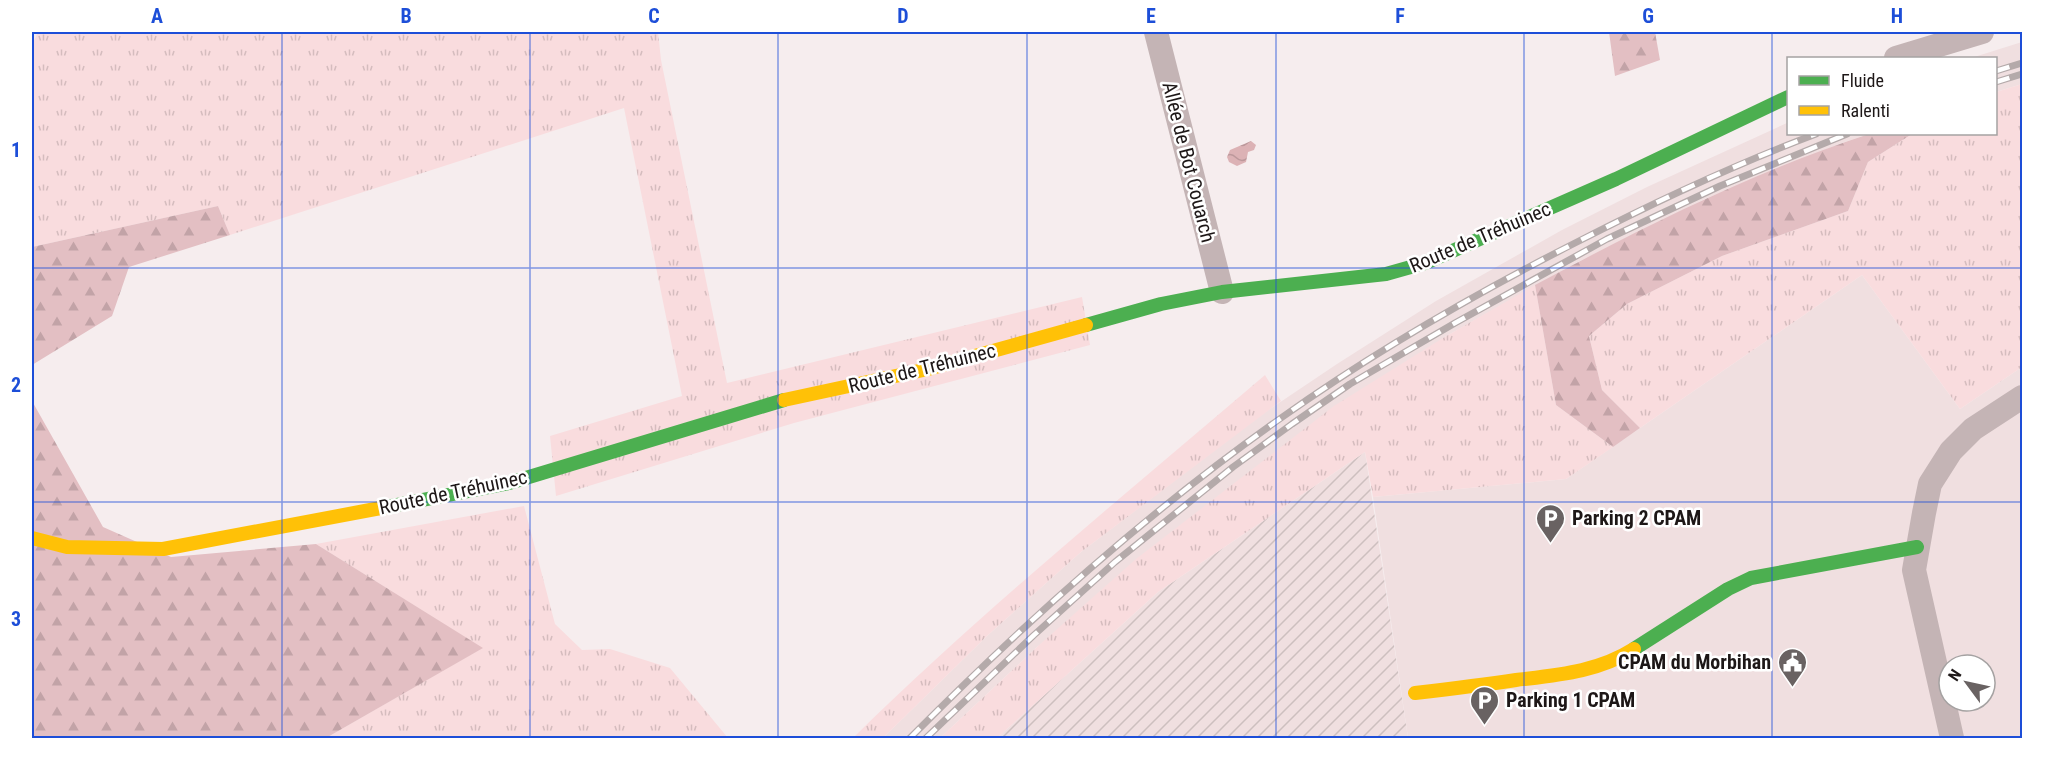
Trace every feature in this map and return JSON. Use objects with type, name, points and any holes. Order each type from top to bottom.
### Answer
[{"type":"street","name":"Allée de Bot Couarch","points":[[1156,32],[1222,292]]},
{"type":"street","points":[[1899,57],[1982,32]]},
{"type":"street","name":"Route de Tréhuinec","points":[[32,538],[67,547],[163,549],[509,483],[785,400],[928,369],[1161,304],[1222,292],[1386,274],[1425,263],[1616,178],[1787,97]]},
{"type":"street","points":[[1952,738],[1914,570],[1917,547],[1930,484],[1951,451],[1973,429],[2022,397]]},
{"type":"street","points":[[1415,693],[1565,674],[1602,666],[1619,659],[1728,589],[1751,578],[1917,547]]},
{"type":"shaded area","points":[[2022,42],[2022,84],[1997,92],[1997,57],[1974,57]]},
{"type":"shaded area","points":[[1787,123],[1787,135],[1866,135],[1705,199],[1578,262],[1443,338],[1037,647],[940,738],[883,738],[987,636],[1081,552],[1261,415],[1436,301],[1562,230],[1647,187]]},
{"type":"shaded area","points":[[1862,275],[1960,409],[2022,367],[2022,738],[1408,738],[1373,497],[1566,479]]},
{"type":"shaded area","points":[[1365,452],[1408,738],[997,738],[1158,592]]},
{"type":"green space","points":[[38,32],[658,32],[661,60],[727,383],[1082,297],[1090,345],[794,423],[556,496],[550,436],[682,396],[624,108],[230,235],[218,206],[32,247],[32,45]]},
{"type":"green space","points":[[1609,32],[1655,32],[1660,60],[1615,76]]},
{"type":"green space","points":[[2022,84],[2022,367],[1960,409],[1862,275],[1640,428],[1602,390],[1589,336],[1627,304],[1722,256],[1848,211],[1868,162],[1910,135],[1997,135],[1997,92]]},
{"type":"green space","points":[[1866,135],[1910,135],[1868,162],[1848,211],[1722,256],[1627,304],[1589,336],[1602,390],[1640,428],[1613,447],[1556,405],[1535,285],[1699,202],[1826,149]]},
{"type":"green space","points":[[218,206],[230,235],[129,267],[112,316],[32,365],[32,247]]},
{"type":"green space","points":[[1535,285],[1556,405],[1613,447],[1566,479],[1373,497],[1365,452],[1158,592],[997,738],[940,738],[1136,559],[1334,406],[1443,338]]},
{"type":"green space","points":[[1265,375],[1281,401],[1081,552],[987,636],[883,738],[853,738],[1004,598]]},
{"type":"green space","points":[[32,401],[103,527],[171,557],[316,544],[483,648],[326,738],[32,738]]},
{"type":"green space","points":[[524,506],[555,624],[582,650],[610,649],[670,668],[728,738],[326,738],[482,648],[316,544]]},
{"type":"water","points":[[1251,141],[1256,145],[1254,150],[1248,152],[1246,162],[1237,166],[1229,162],[1227,157],[1230,150]]},
{"type":"railway","points":[[1997,71],[2022,63]]},
{"type":"railway","points":[[1997,82],[2022,74]]},
{"type":"railway","points":[[910,738],[1043,611],[1136,530],[1183,491],[1316,394],[1425,325],[1537,263],[1694,185],[1813,135]]},
{"type":"railway","points":[[926,738],[1115,562],[1233,467],[1350,384],[1607,239],[1720,186],[1845,135]]},
{"type":"traffic: fast","points":[[1086,325],[1161,304],[1222,292],[1386,274],[1425,263],[1616,179],[1787,97]]},
{"type":"traffic: fast","points":[[386,507],[509,483],[784,400]]},
{"type":"traffic: fast","points":[[1634,649],[1728,589],[1751,578],[1917,547]]},
{"type":"traffic: slow","points":[[784,400],[928,369],[1086,325]]},
{"type":"traffic: slow","points":[[32,538],[67,547],[163,549],[386,507]]},
{"type":"traffic: slow","points":[[1415,693],[1592,668],[1634,649]]},
{"type":"place","name":"Parking 2 CPAM","points":[[1551,544]]},
{"type":"place","name":"CPAM du Morbihan","points":[[1792,688]]},
{"type":"place","name":"Parking 1 CPAM","points":[[1485,726]]}]
